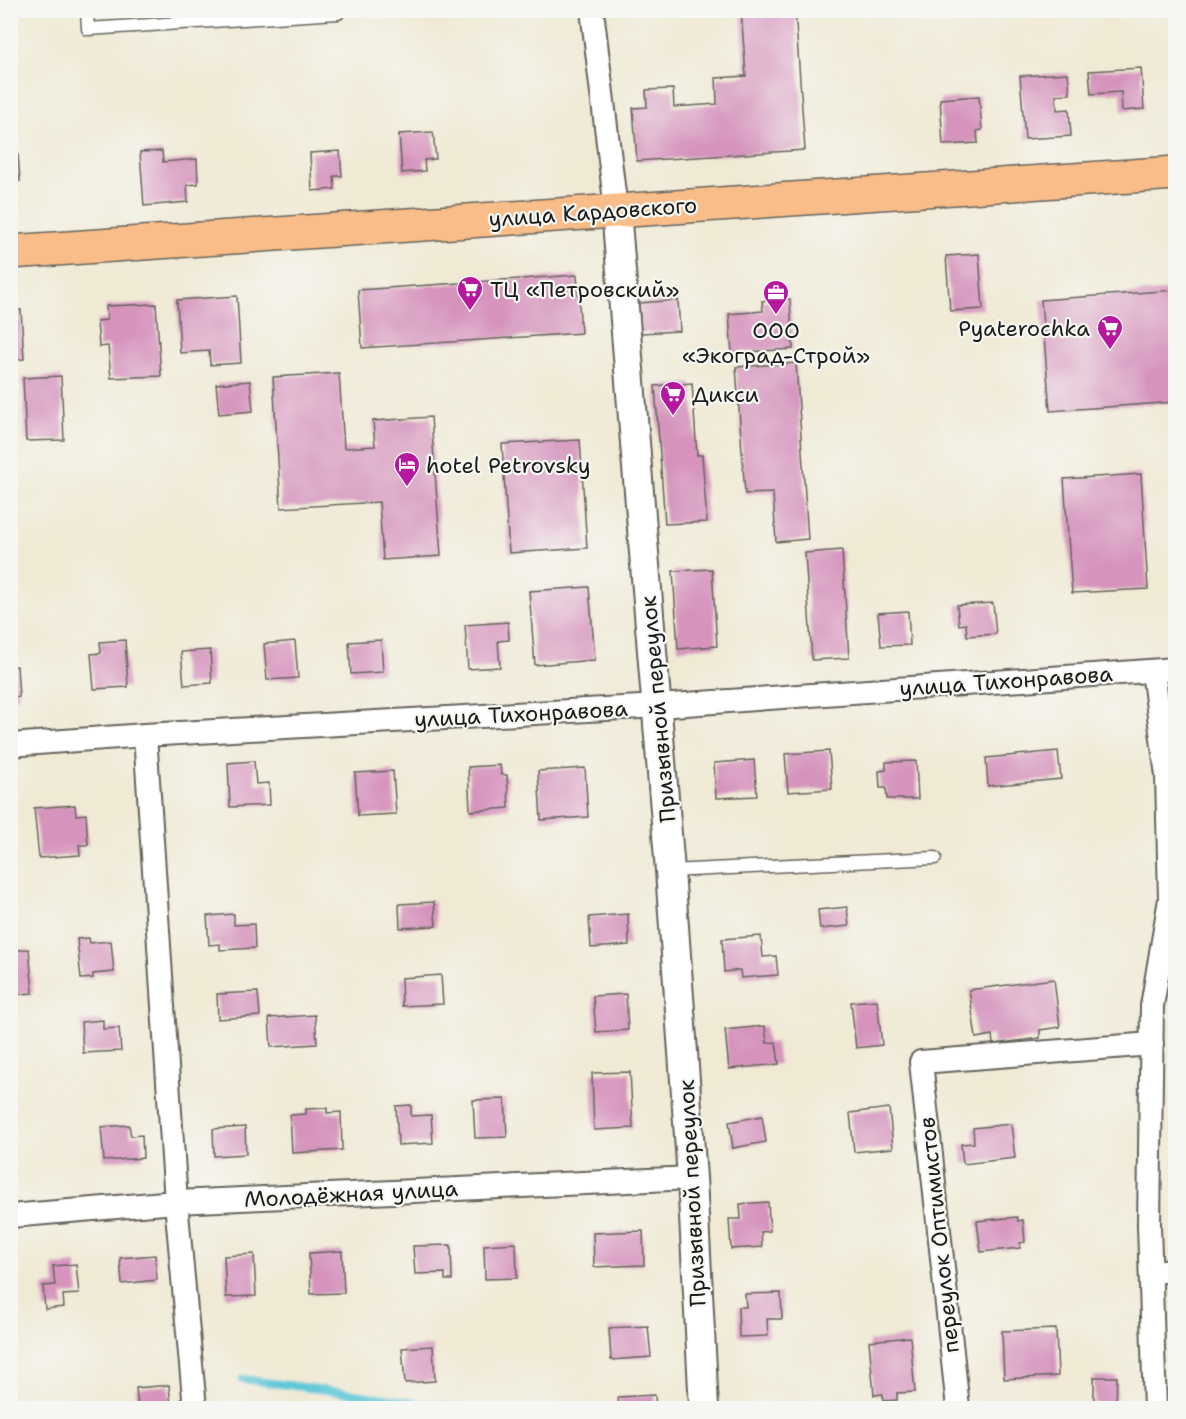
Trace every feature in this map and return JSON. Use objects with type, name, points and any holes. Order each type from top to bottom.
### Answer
[{"type":"main road","name":"улица Кардовского","points":[[10,252],[1176,173]]},
{"type":"street","name":"Призывной переулок","points":[[592,10],[616,210],[625,255],[692,1178],[704,1408]]},
{"type":"street","name":"улица Тихонравова","points":[[10,745],[145,735],[658,706],[1176,669]]},
{"type":"street","points":[[1153,671],[1167,776],[1170,899],[1167,963],[1152,1006],[1149,1213],[1155,1408]]},
{"type":"street","points":[[145,735],[176,1202],[195,1408]]},
{"type":"street","name":"переулок Оптимистов","points":[[958,1408],[921,1062],[1152,1044]]},
{"type":"street","name":"Молодёжная улица","points":[[10,1216],[176,1202],[692,1178]]},
{"type":"street","points":[[1151,1272],[1176,1270]]},
{"type":"lane","points":[[87,10],[88,29],[326,14],[338,13],[338,10]]},
{"type":"lane","points":[[670,871],[935,858]]},
{"type":"building","points":[[741,10],[795,10],[805,150],[637,161],[633,108],[647,107],[646,90],[673,89],[674,107],[717,104],[716,78],[746,76]]},
{"type":"building","points":[[1141,68],[1144,109],[1122,111],[1121,92],[1091,94],[1089,71]]},
{"type":"building","points":[[1068,73],[1070,94],[1056,95],[1057,110],[1069,109],[1071,136],[1025,139],[1020,76]]},
{"type":"building","points":[[979,96],[982,130],[977,131],[978,143],[943,145],[940,99]]},
{"type":"building","points":[[433,132],[436,159],[424,160],[425,171],[402,173],[399,134]]},
{"type":"building","points":[[162,151],[163,162],[197,159],[198,184],[187,185],[188,202],[144,206],[140,152]]},
{"type":"building","points":[[340,151],[342,176],[334,176],[335,189],[312,191],[310,153]]},
{"type":"building","points":[[18,155],[20,181],[10,182],[10,156]]},
{"type":"building","points":[[979,254],[983,309],[950,311],[946,256]]},
{"type":"building","name":"ТЦ «Петровский»","points":[[577,275],[581,333],[362,348],[358,290]]},
{"type":"building","name":"Pyaterochka","points":[[1176,290],[1176,402],[1050,411],[1041,300]]},
{"type":"building","points":[[237,296],[241,363],[210,365],[209,351],[180,353],[177,300]]},
{"type":"building","points":[[790,299],[793,349],[732,353],[729,314],[763,311],[762,301]]},
{"type":"building","points":[[678,300],[680,331],[641,333],[639,303]]},
{"type":"building","points":[[156,304],[161,376],[111,378],[108,346],[99,347],[97,321],[107,320],[106,306]]},
{"type":"building","points":[[21,310],[24,359],[10,360],[10,311]]},
{"type":"building","points":[[796,363],[808,539],[776,542],[773,493],[745,494],[736,367]]},
{"type":"building","points":[[339,373],[344,448],[375,446],[373,421],[431,417],[441,556],[383,560],[379,502],[281,508],[273,377]]},
{"type":"building","points":[[61,376],[64,440],[26,441],[23,378]]},
{"type":"building","points":[[250,381],[253,411],[219,414],[216,384]]},
{"type":"building","points":[[692,383],[697,455],[702,455],[707,522],[665,524],[655,386]]},
{"type":"building","points":[[580,440],[587,548],[509,553],[502,444]]},
{"type":"building","points":[[1141,474],[1148,589],[1072,593],[1064,479]]},
{"type":"building","points":[[842,550],[849,658],[812,660],[805,553]]},
{"type":"building","points":[[712,569],[717,646],[678,649],[673,571]]},
{"type":"building","points":[[589,587],[595,660],[535,665],[529,591]]},
{"type":"building","points":[[993,603],[996,634],[967,636],[966,624],[959,625],[957,605]]},
{"type":"building","points":[[908,611],[910,645],[881,646],[878,613]]},
{"type":"building","points":[[508,622],[509,640],[498,641],[500,667],[468,669],[465,625]]},
{"type":"building","points":[[125,640],[128,687],[94,689],[91,654],[101,653],[100,642]]},
{"type":"building","points":[[381,640],[383,672],[351,674],[349,642]]},
{"type":"building","points":[[295,641],[298,678],[267,680],[264,644]]},
{"type":"building","points":[[210,650],[212,683],[184,685],[181,652]]},
{"type":"building","points":[[17,666],[19,697],[10,698],[10,667]]},
{"type":"building","points":[[829,751],[832,789],[788,792],[785,754]]},
{"type":"building","points":[[1058,751],[1061,779],[988,786],[986,758]]},
{"type":"building","points":[[754,760],[757,796],[716,798],[714,763]]},
{"type":"building","points":[[254,761],[256,784],[269,783],[270,805],[230,807],[228,763]]},
{"type":"building","points":[[916,761],[918,799],[887,799],[886,788],[880,788],[879,771],[886,770],[886,762]]},
{"type":"building","points":[[500,765],[501,775],[507,775],[509,808],[470,811],[468,767]]},
{"type":"building","points":[[585,768],[588,817],[541,820],[538,771]]},
{"type":"building","points":[[393,771],[396,814],[358,816],[355,773]]},
{"type":"building","points":[[75,805],[76,815],[86,814],[88,845],[79,845],[80,855],[39,858],[34,808]]},
{"type":"building","points":[[434,902],[436,926],[400,928],[399,904]]},
{"type":"building","points":[[847,907],[849,926],[820,929],[818,910]]},
{"type":"building","points":[[234,914],[234,925],[254,924],[255,948],[220,950],[220,944],[209,945],[207,916]]},
{"type":"building","points":[[628,914],[629,945],[591,948],[589,917]]},
{"type":"building","points":[[761,936],[763,957],[776,956],[778,975],[741,978],[740,970],[724,972],[722,939]]},
{"type":"building","points":[[89,938],[90,943],[111,941],[114,972],[93,974],[93,978],[81,979],[77,939]]},
{"type":"building","points":[[29,949],[33,993],[10,995],[10,951]]},
{"type":"building","points":[[441,975],[443,1004],[402,1006],[401,978]]},
{"type":"building","points":[[1054,979],[1060,1027],[1040,1030],[1040,1038],[993,1044],[992,1035],[976,1038],[969,990]]},
{"type":"building","points":[[258,992],[260,1016],[218,1019],[217,994]]},
{"type":"building","points":[[626,994],[628,1030],[596,1032],[593,996]]},
{"type":"building","points":[[877,1000],[882,1045],[856,1048],[851,1002]]},
{"type":"building","points":[[315,1015],[317,1044],[271,1047],[269,1018]]},
{"type":"building","points":[[103,1020],[103,1029],[119,1028],[121,1051],[83,1053],[81,1022]]},
{"type":"building","points":[[765,1026],[767,1043],[776,1042],[779,1064],[729,1069],[725,1030]]},
{"type":"building","points":[[630,1072],[633,1128],[594,1130],[592,1073]]},
{"type":"building","points":[[505,1099],[507,1137],[475,1138],[473,1100]]},
{"type":"building","points":[[411,1105],[411,1116],[431,1115],[433,1143],[398,1145],[396,1106]]},
{"type":"building","points":[[327,1108],[327,1113],[341,1112],[342,1150],[292,1153],[290,1115],[306,1114],[306,1109]]},
{"type":"building","points":[[889,1108],[893,1148],[854,1152],[850,1113]]},
{"type":"building","points":[[762,1116],[766,1142],[733,1148],[729,1122]]},
{"type":"building","points":[[1011,1124],[1015,1158],[963,1164],[961,1144],[974,1143],[973,1128]]},
{"type":"building","points":[[129,1125],[131,1136],[142,1135],[143,1158],[104,1161],[101,1127]]},
{"type":"building","points":[[245,1127],[246,1154],[214,1156],[213,1129]]},
{"type":"building","points":[[768,1202],[770,1231],[761,1232],[762,1247],[731,1249],[729,1219],[741,1219],[740,1204]]},
{"type":"building","points":[[1017,1217],[1018,1221],[1023,1220],[1025,1242],[1020,1243],[1020,1248],[981,1252],[977,1221]]},
{"type":"building","points":[[643,1231],[644,1265],[594,1267],[593,1233]]},
{"type":"building","points":[[516,1243],[517,1278],[485,1279],[484,1245]]},
{"type":"building","points":[[451,1245],[452,1280],[445,1280],[445,1273],[415,1274],[413,1246]]},
{"type":"building","points":[[342,1251],[344,1293],[311,1294],[309,1253]]},
{"type":"building","points":[[254,1254],[256,1296],[226,1297],[224,1256]]},
{"type":"building","points":[[155,1255],[157,1280],[122,1284],[120,1258]]},
{"type":"building","points":[[76,1264],[79,1294],[63,1295],[64,1307],[45,1309],[43,1286],[55,1285],[53,1266]]},
{"type":"building","points":[[781,1293],[782,1319],[767,1319],[768,1336],[739,1337],[738,1307],[746,1307],[745,1294]]},
{"type":"building","points":[[648,1326],[651,1357],[611,1360],[609,1328]]},
{"type":"building","points":[[1056,1329],[1058,1376],[1004,1379],[1002,1331]]},
{"type":"building","points":[[910,1337],[915,1392],[897,1393],[897,1400],[883,1401],[883,1394],[874,1395],[869,1341]]},
{"type":"building","points":[[433,1346],[435,1381],[405,1383],[402,1348]]},
{"type":"building","points":[[1094,1377],[1117,1377],[1116,1404],[1094,1404]]},
{"type":"building","points":[[169,1385],[171,1408],[138,1408],[136,1388]]},
{"type":"building","points":[[655,1395],[656,1408],[619,1408],[618,1397]]},
{"type":"waterway","points":[[243,1379],[458,1408]]},
{"type":"place","name":"ТЦ «Петровский»","points":[[470,312]]},
{"type":"place","name":"ООО «Экоград-Строй»","points":[[776,316]]},
{"type":"place","name":"Pyaterochka","points":[[1110,351]]},
{"type":"place","name":"Дикси","points":[[673,417]]},
{"type":"place","name":"hotel Petrovsky","points":[[407,488]]}]
